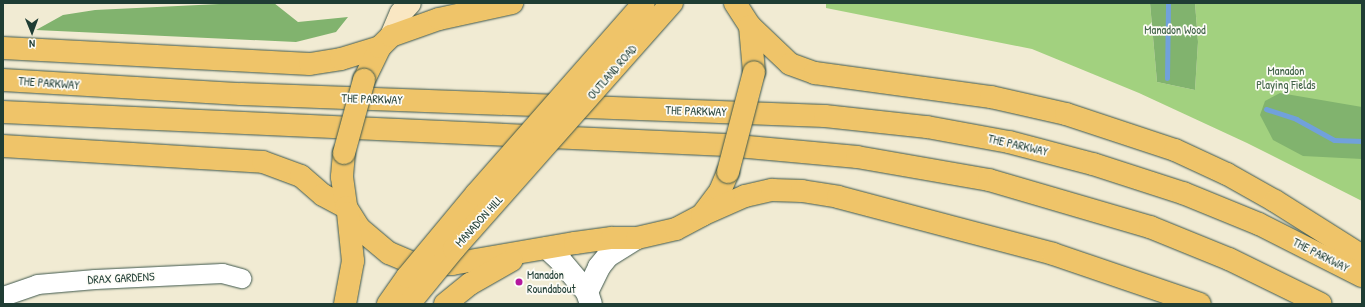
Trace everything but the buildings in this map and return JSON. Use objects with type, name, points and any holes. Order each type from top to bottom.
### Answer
[{"type":"main road","points":[[345,304],[353,261],[342,177],[344,153],[364,80],[401,13],[410,3]]},
{"type":"main road","points":[[3,48],[310,64],[341,59],[439,19],[512,3]]},
{"type":"main road","name":"OUTLAND ROAD","points":[[526,138],[644,3]]},
{"type":"main road","name":"OUTLAND ROAD","points":[[552,141],[672,3]]},
{"type":"main road","points":[[735,3],[750,26],[790,64],[815,73],[991,97],[1066,114],[1169,148],[1227,174],[1275,201],[1362,256]]},
{"type":"main road","points":[[702,215],[720,191],[728,172],[754,72],[750,26]]},
{"type":"main road","name":"THE PARKWAY","points":[[3,80],[241,94],[824,116],[927,127],[1009,142],[1093,164],[1183,193],[1259,224],[1362,276]]},
{"type":"main road","points":[[3,112],[726,145],[857,157],[989,180],[1150,227],[1229,259],[1321,304]]},
{"type":"main road","name":"MANADON HILL","points":[[388,304],[407,276],[526,138]]},
{"type":"main road","name":"MANADON HILL","points":[[409,304],[454,249],[552,141]]},
{"type":"main road","points":[[6,147],[263,162],[295,173],[323,195],[346,208],[359,228],[379,247],[415,264],[452,264],[612,238],[637,238],[676,229],[702,215],[745,196],[772,190],[802,191],[838,197],[1053,254],[1200,304]]},
{"type":"main road","points":[[445,304],[470,284],[539,249]]},
{"type":"street","points":[[589,298],[599,267],[608,256],[637,238]]},
{"type":"street","points":[[539,249],[561,261],[589,298]]},
{"type":"street","name":"DRAX GARDENS","points":[[3,296],[38,284],[96,279],[222,272],[241,278]]},
{"type":"green space","points":[[240,3],[274,3],[298,22],[348,17],[336,32],[296,42],[36,30],[63,15],[95,10]]},
{"type":"green space","name":"Manadon Playing Fields","points":[[826,3],[1150,3],[1157,82],[1195,90],[1198,42],[1195,3],[1362,3],[1362,201],[1247,143],[1139,93],[1032,49],[826,8]]},
{"type":"green space","name":"Manadon Wood","points":[[1150,3],[1195,3],[1198,42],[1195,90],[1157,82]]},
{"type":"green space","points":[[1280,93],[1362,107],[1362,159],[1303,156],[1273,140],[1260,115],[1265,101]]},
{"type":"waterway","points":[[1167,78],[1168,3]]},
{"type":"waterway","points":[[1266,109],[1296,119],[1334,140],[1362,141]]},
{"type":"place","name":"Manadon Roundabout","points":[[519,282]]}]
